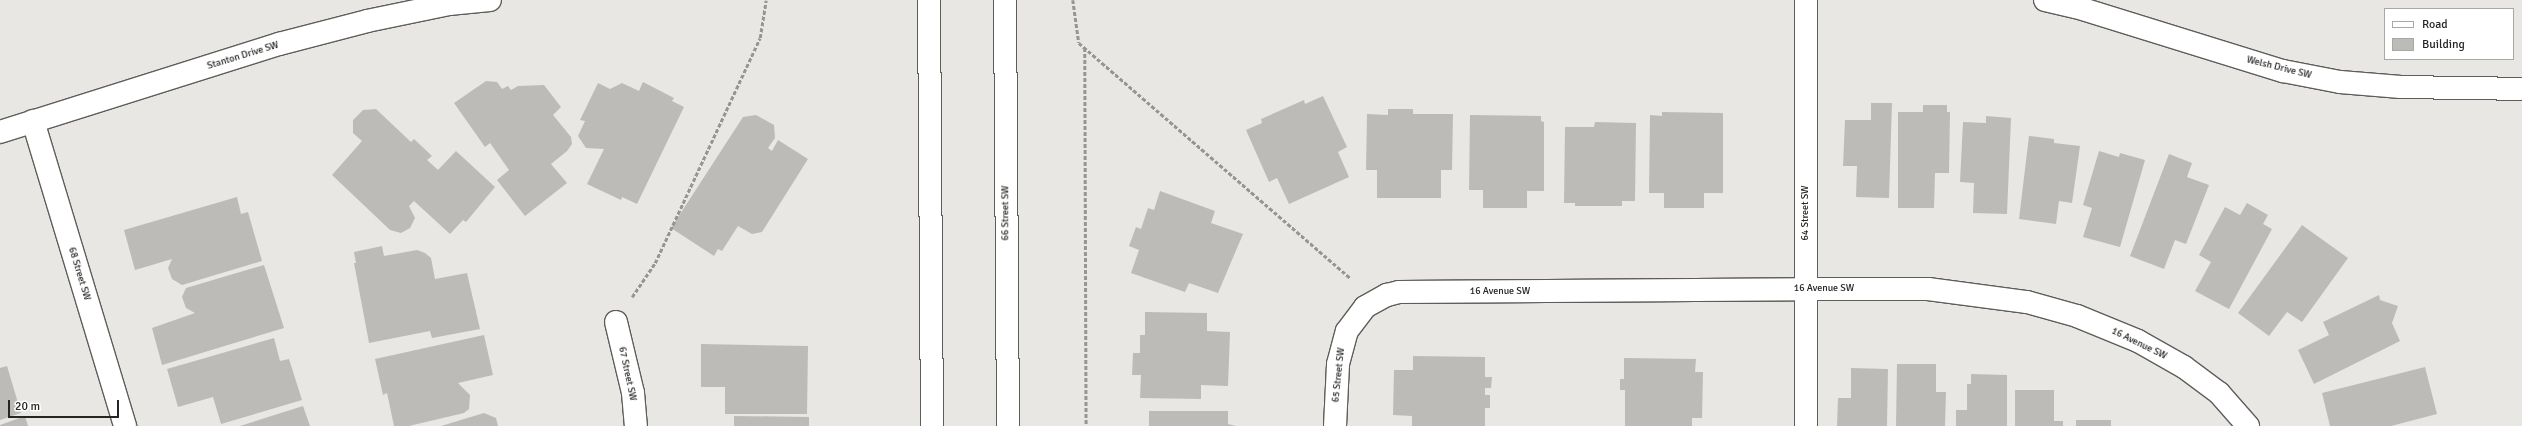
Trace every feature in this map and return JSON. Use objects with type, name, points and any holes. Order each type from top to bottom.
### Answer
[{"type":"street","name":"Stanton Drive SW","points":[[0,132],[279,44],[367,21],[449,4],[490,0]]},
{"type":"street","points":[[930,0],[932,426]]},
{"type":"street","name":"66 Street SW","points":[[1005,0],[1008,426]]},
{"type":"street","name":"64 Street SW","points":[[1806,0],[1806,426]]},
{"type":"street","name":"Welsh Drive SW","points":[[2045,0],[2076,7],[2283,71],[2340,82],[2401,87],[2522,89]]},
{"type":"street","name":"68 Street SW","points":[[33,121],[125,426]]},
{"type":"street","name":"16 Avenue SW","points":[[1370,304],[1399,292],[1806,289],[1928,289],[2027,302],[2077,316],[2138,341],[2184,367],[2219,393],[2248,426]]},
{"type":"street","name":"65 Street SW","points":[[1335,426],[1341,346],[1347,331],[1370,304]]},
{"type":"street","name":"67 Street SW","points":[[616,322],[633,393],[636,426]]},
{"type":"path","points":[[616,322],[655,263],[760,38],[766,0]]},
{"type":"path","points":[[1073,0],[1079,43],[1370,304]]},
{"type":"path","points":[[1085,48],[1086,426]]},
{"type":"building","points":[[486,81],[497,82],[502,89],[508,86],[511,90],[518,86],[544,85],[561,107],[553,115],[571,137],[572,144],[567,151],[551,164],[567,183],[525,216],[497,180],[509,170],[490,143],[485,147],[454,103]]},
{"type":"building","points":[[643,82],[674,98],[672,101],[684,107],[637,204],[622,197],[621,200],[587,184],[604,149],[586,148],[578,136],[585,121],[580,120],[598,83],[610,89],[622,83],[639,91]]},
{"type":"building","points":[[1323,96],[1347,147],[1338,152],[1349,177],[1289,204],[1277,178],[1269,182],[1246,130],[1262,123],[1261,119],[1304,100],[1305,104]]},
{"type":"building","points":[[1871,103],[1892,103],[1889,198],[1856,197],[1857,166],[1843,166],[1845,120],[1871,120]]},
{"type":"building","points":[[1923,105],[1947,105],[1947,112],[1950,112],[1949,173],[1935,173],[1934,208],[1898,208],[1898,112],[1923,112]]},
{"type":"building","points":[[376,109],[411,142],[414,139],[432,156],[427,160],[438,170],[456,151],[495,187],[466,222],[463,220],[450,234],[414,201],[409,206],[415,218],[410,228],[401,233],[390,230],[332,175],[362,141],[353,133],[353,120],[363,110]]},
{"type":"building","points":[[1388,109],[1413,109],[1413,114],[1453,114],[1452,170],[1441,170],[1441,198],[1377,198],[1377,170],[1366,170],[1367,114],[1388,115]]},
{"type":"building","points":[[1662,112],[1723,113],[1723,193],[1704,193],[1704,208],[1664,208],[1664,193],[1649,193],[1650,115],[1662,116]]},
{"type":"building","points":[[756,115],[774,125],[775,138],[768,148],[772,151],[778,140],[808,159],[762,232],[752,234],[738,226],[722,251],[718,249],[714,256],[671,228],[743,117]]},
{"type":"building","points":[[1470,115],[1541,116],[1541,121],[1544,122],[1544,191],[1527,191],[1527,208],[1483,208],[1483,190],[1469,190]]},
{"type":"building","points":[[1986,116],[2011,118],[2007,214],[1973,213],[1974,183],[1960,182],[1963,122],[1986,123]]},
{"type":"building","points":[[1595,122],[1636,123],[1635,201],[1622,201],[1622,206],[1575,206],[1575,203],[1564,203],[1565,127],[1594,127]]},
{"type":"building","points":[[2029,136],[2054,139],[2054,143],[2080,146],[2072,203],[2059,201],[2056,224],[2019,219]]},
{"type":"building","points":[[2099,151],[2119,157],[2120,153],[2145,160],[2120,247],[2083,237],[2092,208],[2083,205]]},
{"type":"building","points":[[2169,154],[2192,163],[2187,177],[2209,185],[2186,244],[2175,240],[2164,269],[2130,256]]},
{"type":"building","points":[[1160,191],[1215,211],[1211,223],[1243,234],[1218,293],[1189,283],[1185,292],[1131,273],[1139,250],[1129,246],[1136,227],[1141,229],[1148,208],[1154,210]]},
{"type":"building","points":[[237,197],[241,214],[248,212],[262,261],[182,285],[172,279],[168,268],[172,259],[135,270],[124,230]]},
{"type":"building","points":[[2247,203],[2268,215],[2263,224],[2272,229],[2229,309],[2195,291],[2211,262],[2199,255],[2225,207],[2240,215]]},
{"type":"building","points":[[2302,225],[2348,258],[2302,322],[2287,312],[2269,336],[2238,313]]},
{"type":"building","points":[[382,246],[384,256],[417,250],[425,253],[431,258],[435,279],[467,273],[480,329],[432,338],[430,331],[369,343],[354,263],[356,263],[354,252]]},
{"type":"building","points":[[264,265],[284,328],[162,365],[152,328],[195,313],[186,308],[182,297],[186,288]]},
{"type":"building","points":[[2379,295],[2380,300],[2398,306],[2392,323],[2400,341],[2314,384],[2298,350],[2329,335],[2323,322]]},
{"type":"building","points":[[1145,312],[1207,313],[1207,331],[1230,332],[1228,386],[1201,385],[1201,399],[1140,398],[1141,375],[1132,375],[1133,353],[1140,353],[1140,335],[1145,335]]},
{"type":"building","points":[[484,335],[493,375],[458,383],[470,395],[469,409],[464,413],[409,426],[394,426],[387,393],[383,395],[375,359]]},
{"type":"building","points":[[274,338],[280,361],[289,359],[302,400],[221,424],[213,397],[178,407],[167,369]]},
{"type":"building","points":[[701,344],[808,346],[807,414],[725,414],[725,387],[701,387]]},
{"type":"building","points":[[1413,356],[1485,357],[1485,377],[1492,377],[1491,388],[1485,388],[1485,395],[1490,395],[1490,408],[1485,408],[1485,426],[1412,426],[1412,416],[1393,415],[1394,370],[1413,370]]},
{"type":"building","points":[[1624,358],[1696,359],[1695,372],[1703,372],[1702,418],[1692,418],[1692,426],[1625,426],[1625,390],[1620,390],[1620,379],[1624,379]]},
{"type":"building","points":[[1897,364],[1936,364],[1936,392],[1946,392],[1945,426],[1896,426]]},
{"type":"building","points":[[7,366],[21,413],[0,420],[0,368]]},
{"type":"building","points":[[2425,367],[2437,414],[2391,426],[2330,426],[2322,393]]},
{"type":"building","points":[[1851,368],[1888,369],[1887,426],[1837,426],[1838,398],[1851,398]]},
{"type":"building","points":[[1971,374],[2007,375],[2007,426],[1956,426],[1956,410],[1967,410],[1967,384],[1971,384]]},
{"type":"building","points":[[2015,390],[2054,390],[2054,421],[2063,421],[2063,426],[2015,426]]},
{"type":"building","points":[[303,406],[310,426],[240,426]]},
{"type":"building","points":[[1149,411],[1228,411],[1228,424],[1236,426],[1149,426]]},
{"type":"building","points":[[484,413],[496,418],[498,426],[441,426]]},
{"type":"building","points":[[25,416],[28,426],[0,426],[0,425]]},
{"type":"building","points":[[734,416],[809,417],[809,426],[734,426]]},
{"type":"building","points":[[2076,420],[2111,420],[2111,426],[2076,426]]}]
